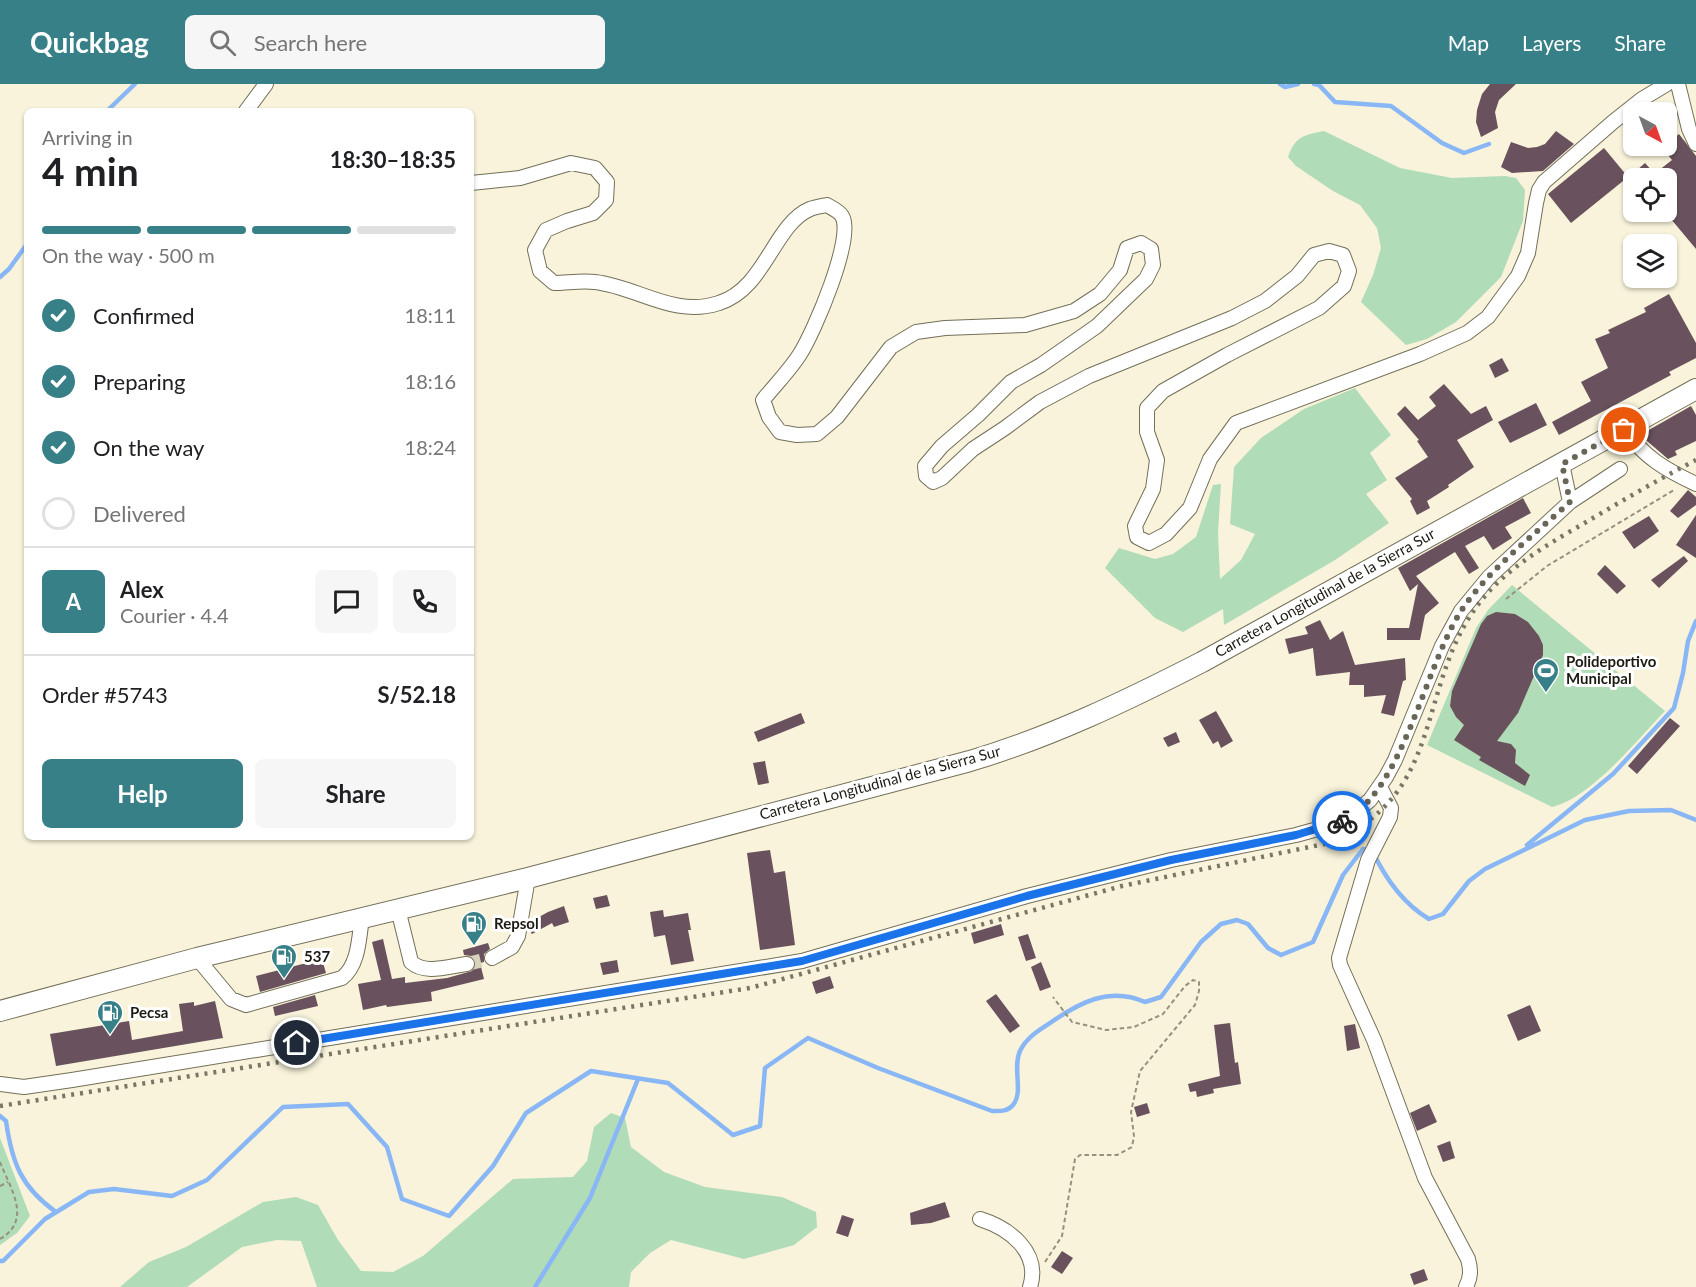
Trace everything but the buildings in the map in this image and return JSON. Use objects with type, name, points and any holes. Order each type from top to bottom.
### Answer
[{"type":"highway","name":"Carretera Longitudinal de la Sierra Sur","points":[[0,1011],[197,958],[528,878],[1001,752],[1065,728],[1135,697],[1696,389]]},
{"type":"street","points":[[248,108],[266,84]]},
{"type":"street","points":[[474,183],[519,178],[571,163],[595,168],[607,182],[606,200],[592,213],[546,230],[535,250],[540,271],[554,283],[594,281],[664,304],[699,307],[725,301],[746,285],[766,263],[787,228],[808,210],[827,205],[841,214],[846,227],[842,250],[824,304],[800,355],[763,400],[769,417],[780,432],[797,435],[817,434],[837,417],[891,347],[916,332],[945,328],[1025,325],[1074,311],[1100,294],[1120,270],[1127,248],[1142,243],[1151,249],[1153,265],[1146,279],[1097,326],[1041,365],[1011,382],[942,446],[926,466],[926,476],[933,482],[942,478],[973,449],[1005,429],[1040,402],[1089,376],[1232,318],[1264,301],[1297,276],[1314,255],[1329,251],[1343,255],[1349,271],[1344,286],[1319,308],[1163,391],[1147,408],[1147,432],[1156,460],[1153,489],[1135,526],[1137,537],[1149,543],[1166,534],[1190,508],[1210,459],[1236,423],[1420,354],[1467,333],[1488,317],[1518,276],[1528,253],[1536,203],[1539,190],[1544,182],[1613,122],[1642,99],[1667,84]]},
{"type":"street","points":[[1678,84],[1689,129],[1696,144]]},
{"type":"street","points":[[1624,430],[1651,460],[1693,483]]},
{"type":"street","points":[[1562,464],[1570,502]]},
{"type":"street","points":[[0,1084],[24,1087],[72,1080],[802,961],[1027,896],[1171,860],[1296,835],[1332,825],[1359,811],[1380,787],[1395,760],[1442,646],[1461,611],[1489,577],[1570,502],[1620,469]]},
{"type":"street","points":[[1380,787],[1391,808],[1390,817],[1368,860],[1340,951],[1340,965],[1374,1040],[1425,1178],[1468,1259],[1471,1269],[1466,1287]]},
{"type":"street","points":[[492,958],[512,947],[518,936],[528,878]]},
{"type":"street","points":[[398,909],[411,962],[416,967],[425,970],[467,964]]},
{"type":"street","points":[[197,958],[231,999],[246,1005],[342,978],[348,974],[355,957],[362,917]]},
{"type":"street","points":[[980,1219],[1004,1229],[1029,1254],[1032,1268],[1030,1284]]},
{"type":"path","points":[[1506,599],[1547,566],[1693,483]]},
{"type":"path","points":[[1030,1284],[1062,1236],[1075,1159],[1080,1155],[1117,1155],[1132,1147],[1134,1136],[1131,1112],[1140,1071],[1195,1005],[1199,982],[1193,980],[1185,986],[1163,1014],[1134,1027],[1106,1030],[1072,1022],[1053,996]]},
{"type":"path","points":[[0,1162],[19,1209],[16,1224],[0,1239]]},
{"type":"path","points":[[0,1186],[8,1182]]},
{"type":"green space","points":[[1324,131],[1400,168],[1452,178],[1505,176],[1516,178],[1525,190],[1523,221],[1501,277],[1456,322],[1427,339],[1406,345],[1361,302],[1373,275],[1381,248],[1377,228],[1360,205],[1333,191],[1296,166],[1288,157],[1294,145],[1301,138]]},
{"type":"green space","points":[[1355,388],[1391,435],[1370,453],[1387,480],[1366,494],[1389,523],[1335,560],[1224,625],[1223,609],[1183,632],[1155,618],[1105,568],[1119,548],[1155,559],[1173,554],[1196,537],[1213,485],[1221,484],[1218,533],[1220,579],[1241,560],[1255,534],[1230,524],[1234,467],[1261,438],[1304,409]]},
{"type":"green space","name":"Polideportivo Municipal","points":[[1512,585],[1665,711],[1598,780],[1583,792],[1552,807],[1427,745],[1476,628],[1488,610]]},
{"type":"green space","points":[[611,1113],[625,1118],[631,1147],[664,1172],[705,1187],[782,1197],[816,1212],[817,1227],[794,1245],[744,1259],[671,1240],[650,1253],[631,1272],[629,1287],[317,1287],[301,1241],[277,1240],[242,1247],[187,1287],[120,1287],[149,1262],[186,1247],[263,1202],[296,1197],[318,1205],[338,1240],[361,1271],[393,1272],[423,1256],[513,1179],[573,1177],[587,1161],[594,1127]]},
{"type":"green space","points":[[0,1138],[30,1216],[17,1233],[0,1245]]},
{"type":"waterway","points":[[110,108],[135,84]]},
{"type":"waterway","points":[[1280,84],[1285,87],[1298,84]]},
{"type":"waterway","points":[[1314,84],[1319,85],[1335,102],[1391,106],[1442,143],[1464,153],[1489,144]]},
{"type":"waterway","points":[[0,277],[24,248]]},
{"type":"waterway","points":[[1527,845],[1613,774],[1674,708],[1688,641],[1696,621]]},
{"type":"waterway","points":[[0,1261],[3,1261],[45,1219],[89,1192],[114,1189],[172,1196],[207,1180],[283,1107],[348,1104],[387,1147],[402,1199],[449,1216],[493,1166],[526,1113],[591,1071],[668,1083],[733,1135],[760,1126],[765,1068],[808,1038],[878,1068],[992,1111],[1006,1110],[1013,1105],[1018,1093],[1017,1065],[1020,1051],[1033,1035],[1072,1009],[1095,999],[1119,996],[1132,997],[1145,1002],[1161,997],[1201,942],[1221,924],[1237,920],[1248,924],[1268,948],[1281,955],[1313,942],[1343,875],[1363,849],[1372,850],[1395,889],[1419,913],[1429,919],[1443,914],[1469,881],[1485,869],[1585,820],[1629,811],[1671,810],[1696,820]]},
{"type":"waterway","points":[[535,1287],[590,1198],[638,1079]]},
{"type":"waterway","points":[[0,1116],[6,1121],[11,1149],[20,1173],[34,1193],[56,1212]]},
{"type":"tunnel","points":[[467,964],[492,958]]},
{"type":"railway","points":[[0,1106],[750,988],[1122,886],[1324,844],[1364,824],[1391,799],[1410,770],[1424,738],[1445,669],[1459,635],[1480,602],[1504,576],[1548,545],[1696,460]]},
{"type":"way so far","points":[[1342,821],[1359,811],[1370,800],[1391,769],[1442,646],[1461,611],[1489,577],[1570,502],[1562,464],[1624,430]]},
{"type":"place","name":"Polideportivo Municipal","points":[[1546,694]]},
{"type":"place","name":"Repsol","points":[[474,947]]},
{"type":"place","name":"537","points":[[284,980]]},
{"type":"place","name":"Pecsa","points":[[110,1036]]},
{"type":"route","points":[[297,1043],[802,961],[1027,896],[1171,860],[1296,835],[1342,821]]}]
